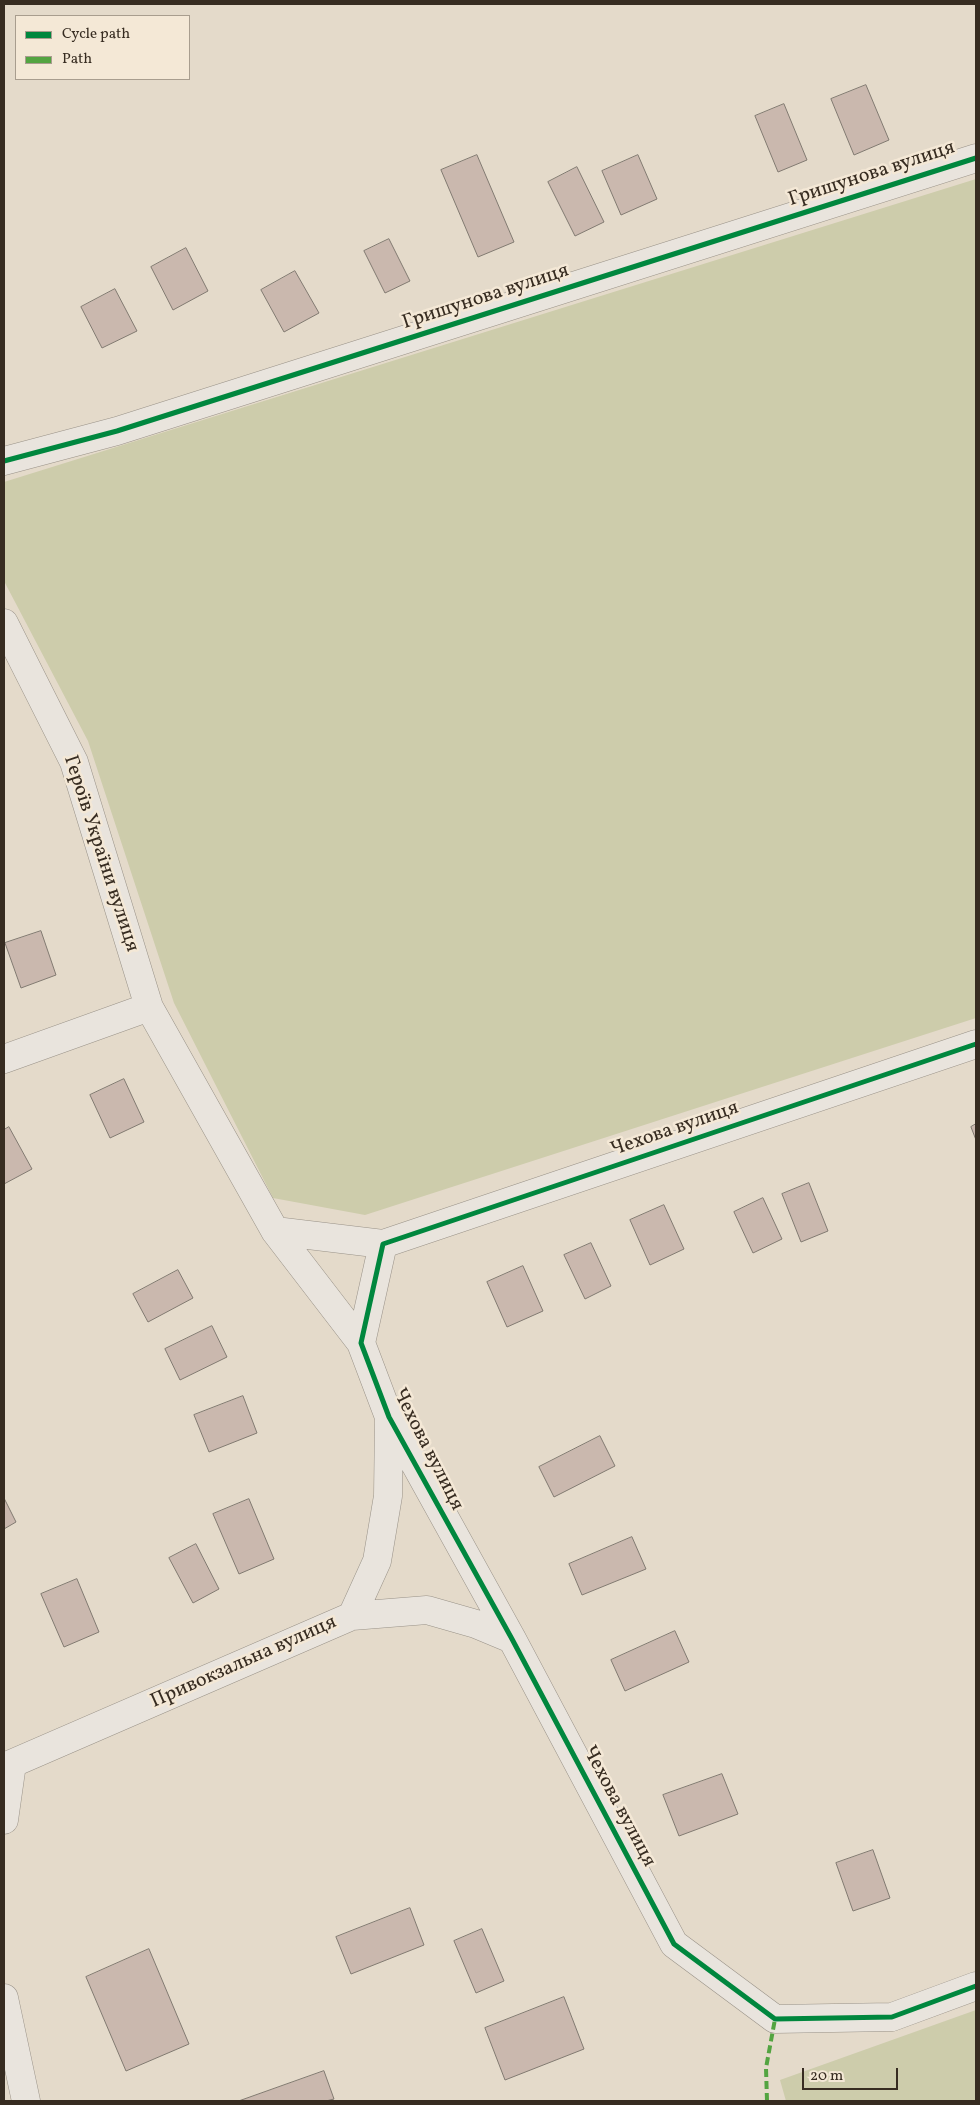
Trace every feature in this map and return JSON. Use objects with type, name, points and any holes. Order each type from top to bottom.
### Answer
[{"type":"street","name":"Гришунова вулиця","points":[[4,461],[117,431],[976,158]]},
{"type":"street","name":"Героїв України вулиця","points":[[4,623],[74,762],[149,1007],[275,1231],[360,1342]]},
{"type":"street","points":[[4,1059],[149,1007]]},
{"type":"street","name":"Чехова вулиця","points":[[383,1244],[976,1044]]},
{"type":"street","points":[[275,1231],[383,1244],[360,1342]]},
{"type":"street","name":"Чехова вулиця","points":[[360,1342],[389,1417],[512,1639],[674,1944],[775,2019],[892,2017],[976,1986]]},
{"type":"street","name":"Привокзальна вулиця","points":[[8,1765],[352,1616],[377,1561],[388,1496],[389,1417]]},
{"type":"street","points":[[352,1616],[427,1610],[476,1624],[512,1639]]},
{"type":"street","points":[[4,1820],[8,1765]]},
{"type":"street","points":[[4,1998],[26,2101]]},
{"type":"green space","points":[[976,179],[976,1018],[365,1215],[273,1198],[174,1003],[88,741],[4,581],[4,482]]},
{"type":"green space","points":[[976,2010],[976,2101],[786,2101],[780,2080]]},
{"type":"building","points":[[866,85],[889,140],[854,155],[831,99]]},
{"type":"building","points":[[784,104],[807,160],[778,172],[755,116]]},
{"type":"building","points":[[477,155],[514,242],[478,257],[441,170]]},
{"type":"building","points":[[638,155],[657,199],[621,215],[602,171]]},
{"type":"building","points":[[577,167],[604,222],[575,236],[548,182]]},
{"type":"building","points":[[389,239],[410,281],[385,293],[364,251]]},
{"type":"building","points":[[186,248],[208,291],[173,310],[151,267]]},
{"type":"building","points":[[295,271],[319,313],[284,332],[261,290]]},
{"type":"building","points":[[115,289],[137,331],[102,348],[81,307]]},
{"type":"building","points":[[41,931],[56,975],[21,988],[5,943]]},
{"type":"building","points":[[124,1079],[144,1122],[110,1138],[90,1095]]},
{"type":"building","points":[[976,1124],[976,1140],[971,1127]]},
{"type":"building","points":[[9,1127],[32,1169],[4,1184],[4,1130]]},
{"type":"building","points":[[809,1183],[828,1231],[801,1242],[782,1194]]},
{"type":"building","points":[[763,1198],[782,1239],[753,1253],[734,1212]]},
{"type":"building","points":[[664,1205],[684,1249],[650,1265],[630,1220]]},
{"type":"building","points":[[591,1243],[611,1286],[585,1299],[564,1255]]},
{"type":"building","points":[[523,1266],[543,1311],[507,1327],[487,1282]]},
{"type":"building","points":[[178,1270],[193,1298],[148,1322],[133,1294]]},
{"type":"building","points":[[212,1326],[227,1357],[180,1380],[165,1349]]},
{"type":"building","points":[[243,1396],[257,1433],[209,1452],[194,1415]]},
{"type":"building","points":[[600,1436],[615,1466],[554,1497],[539,1467]]},
{"type":"building","points":[[4,1498],[16,1522],[4,1529]]},
{"type":"building","points":[[249,1499],[274,1559],[239,1574],[213,1514]]},
{"type":"building","points":[[632,1537],[646,1569],[582,1595],[569,1564]]},
{"type":"building","points":[[196,1544],[219,1589],[193,1603],[169,1558]]},
{"type":"building","points":[[77,1579],[99,1632],[64,1647],[41,1594]]},
{"type":"building","points":[[675,1631],[689,1662],[625,1691],[611,1660]]},
{"type":"building","points":[[722,1774],[738,1814],[679,1836],[663,1795]]},
{"type":"building","points":[[873,1850],[890,1898],[853,1911],[836,1863]]},
{"type":"building","points":[[410,1908],[424,1945],[351,1974],[336,1937]]},
{"type":"building","points":[[482,1929],[504,1981],[476,1993],[454,1941]]},
{"type":"building","points":[[149,1949],[189,2044],[126,2071],[86,1977]]},
{"type":"building","points":[[564,1997],[584,2049],[505,2080],[485,2028]]},
{"type":"building","points":[[324,2071],[334,2099],[326,2101],[239,2101]]},
{"type":"marked path","points":[[767,2101],[766,2068],[775,2019]]},
{"type":"cycle path","points":[[4,461],[117,431],[976,158]]},
{"type":"cycle path","points":[[976,1044],[383,1244],[361,1343],[389,1417],[512,1639],[674,1944],[775,2019],[892,2017],[976,1986]]}]
